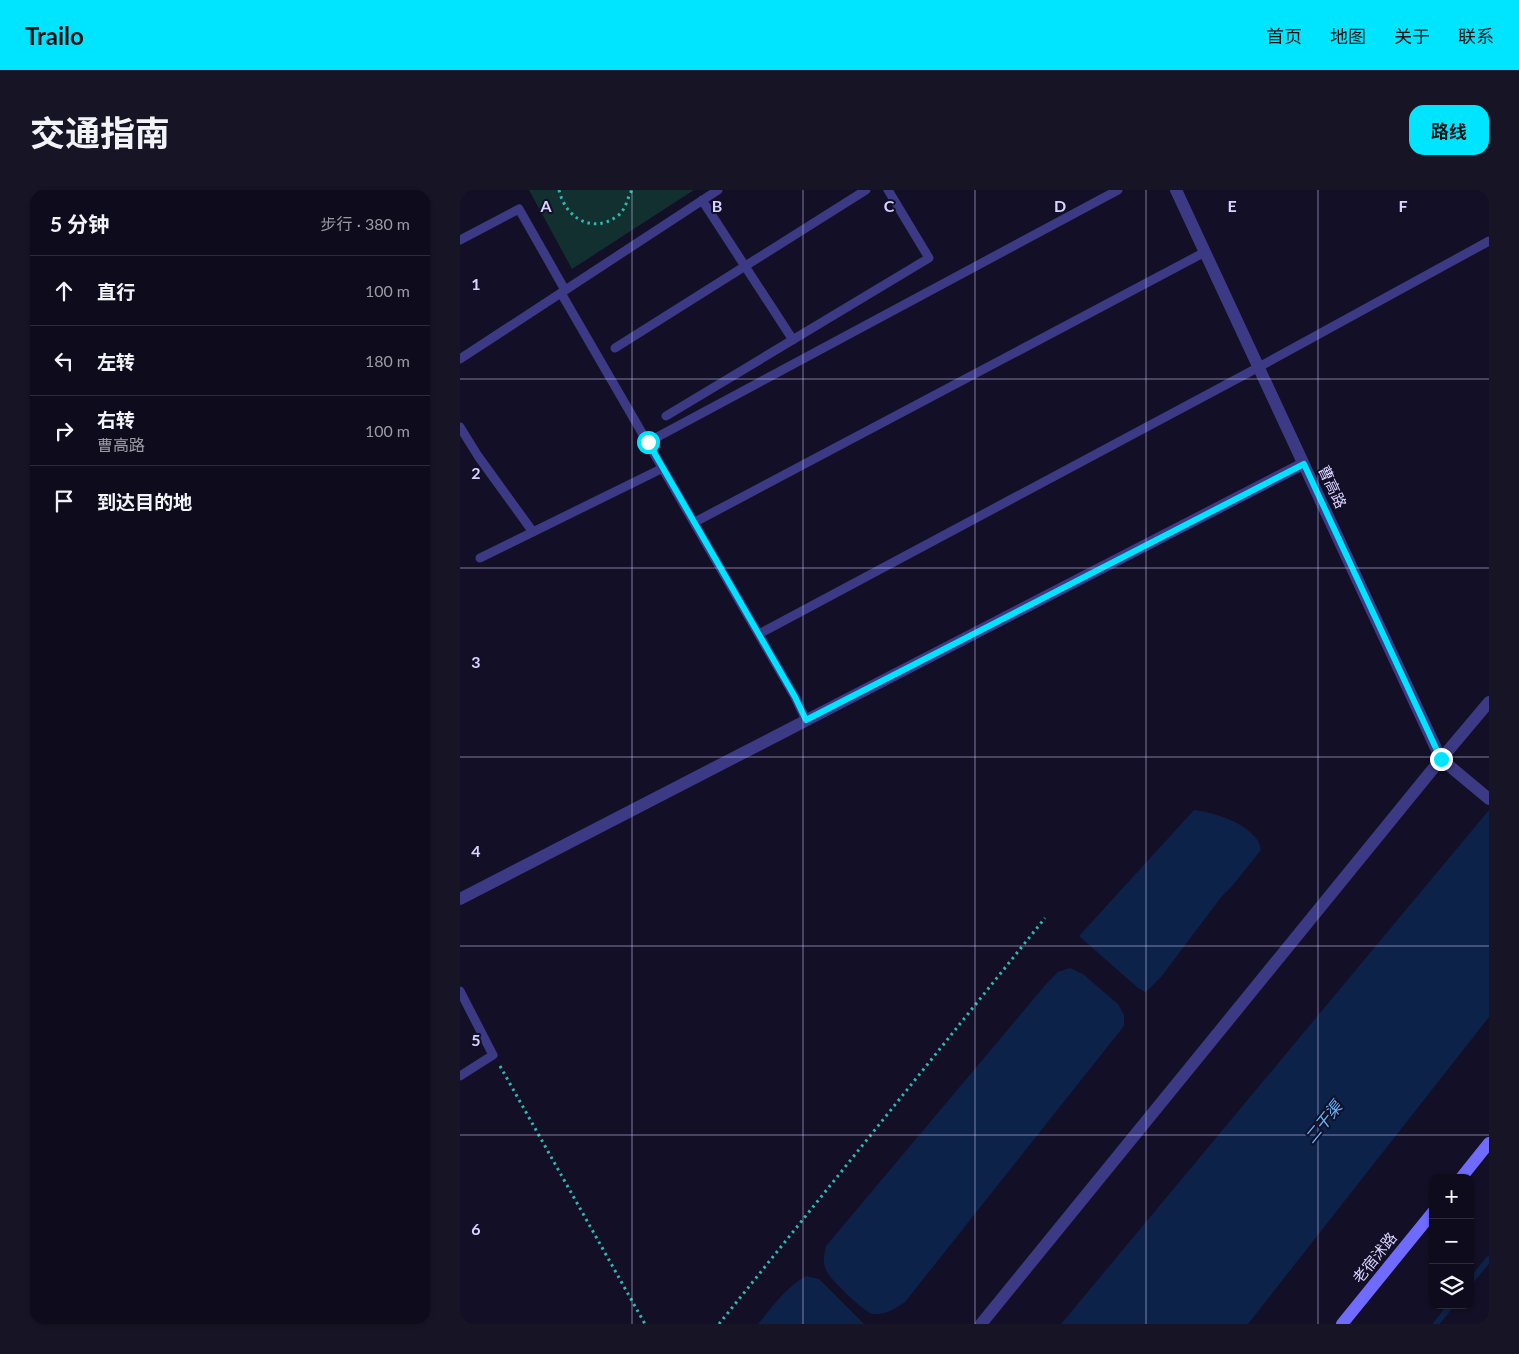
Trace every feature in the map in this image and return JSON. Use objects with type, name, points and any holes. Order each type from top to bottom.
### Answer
[{"type":"main road","points":[[1464,1174],[1489,1144]]},
{"type":"main road","name":"老宿沭路","points":[[1342,1324],[1429,1217]]},
{"type":"street","name":"曹高路","points":[[1176,190],[1441,759],[1489,798]]},
{"type":"street","points":[[460,899],[1304,464]]},
{"type":"street","points":[[981,1324],[1489,702]]},
{"type":"lane","points":[[460,359],[718,190]]},
{"type":"lane","points":[[615,348],[866,190]]},
{"type":"lane","points":[[666,416],[929,258],[888,190]]},
{"type":"lane","points":[[648,442],[1118,190]]},
{"type":"lane","points":[[702,200],[794,340]]},
{"type":"lane","points":[[460,240],[518,210],[648,442],[795,697],[806,720]]},
{"type":"lane","points":[[759,634],[1489,242]]},
{"type":"lane","points":[[695,522],[1205,252]]},
{"type":"lane","points":[[460,427],[478,456],[533,532]]},
{"type":"lane","points":[[480,558],[663,468]]},
{"type":"lane","points":[[460,990],[493,1055],[460,1076]]},
{"type":"path","points":[[559,190],[568,209],[578,219],[591,225],[606,222],[617,217],[626,206],[632,190]]},
{"type":"path","points":[[719,1324],[1045,918]]},
{"type":"path","points":[[493,1055],[645,1324]]},
{"type":"green space","points":[[529,190],[694,190],[572,269]]},
{"type":"water","points":[[1194,810],[1211,813],[1236,822],[1257,839],[1261,850],[1222,896],[1161,977],[1145,992],[1079,936]]},
{"type":"water","name":"二干渠","points":[[1489,810],[1489,1017],[1248,1324],[1061,1324]]},
{"type":"water","points":[[1070,968],[1083,974],[1118,1004],[1124,1015],[1124,1026],[905,1302],[886,1312],[873,1314],[869,1312],[848,1296],[825,1269],[824,1256],[826,1246],[1047,983],[1058,972]]},
{"type":"water","points":[[806,1276],[819,1279],[864,1324],[758,1324],[786,1292]]},
{"type":"waterway","points":[[1474,1277],[1489,1259]]},
{"type":"waterway","points":[[1436,1324],[1448,1309]]},
{"type":"route","points":[[648,442],[795,697],[806,720],[1304,464],[1441,759]]}]
